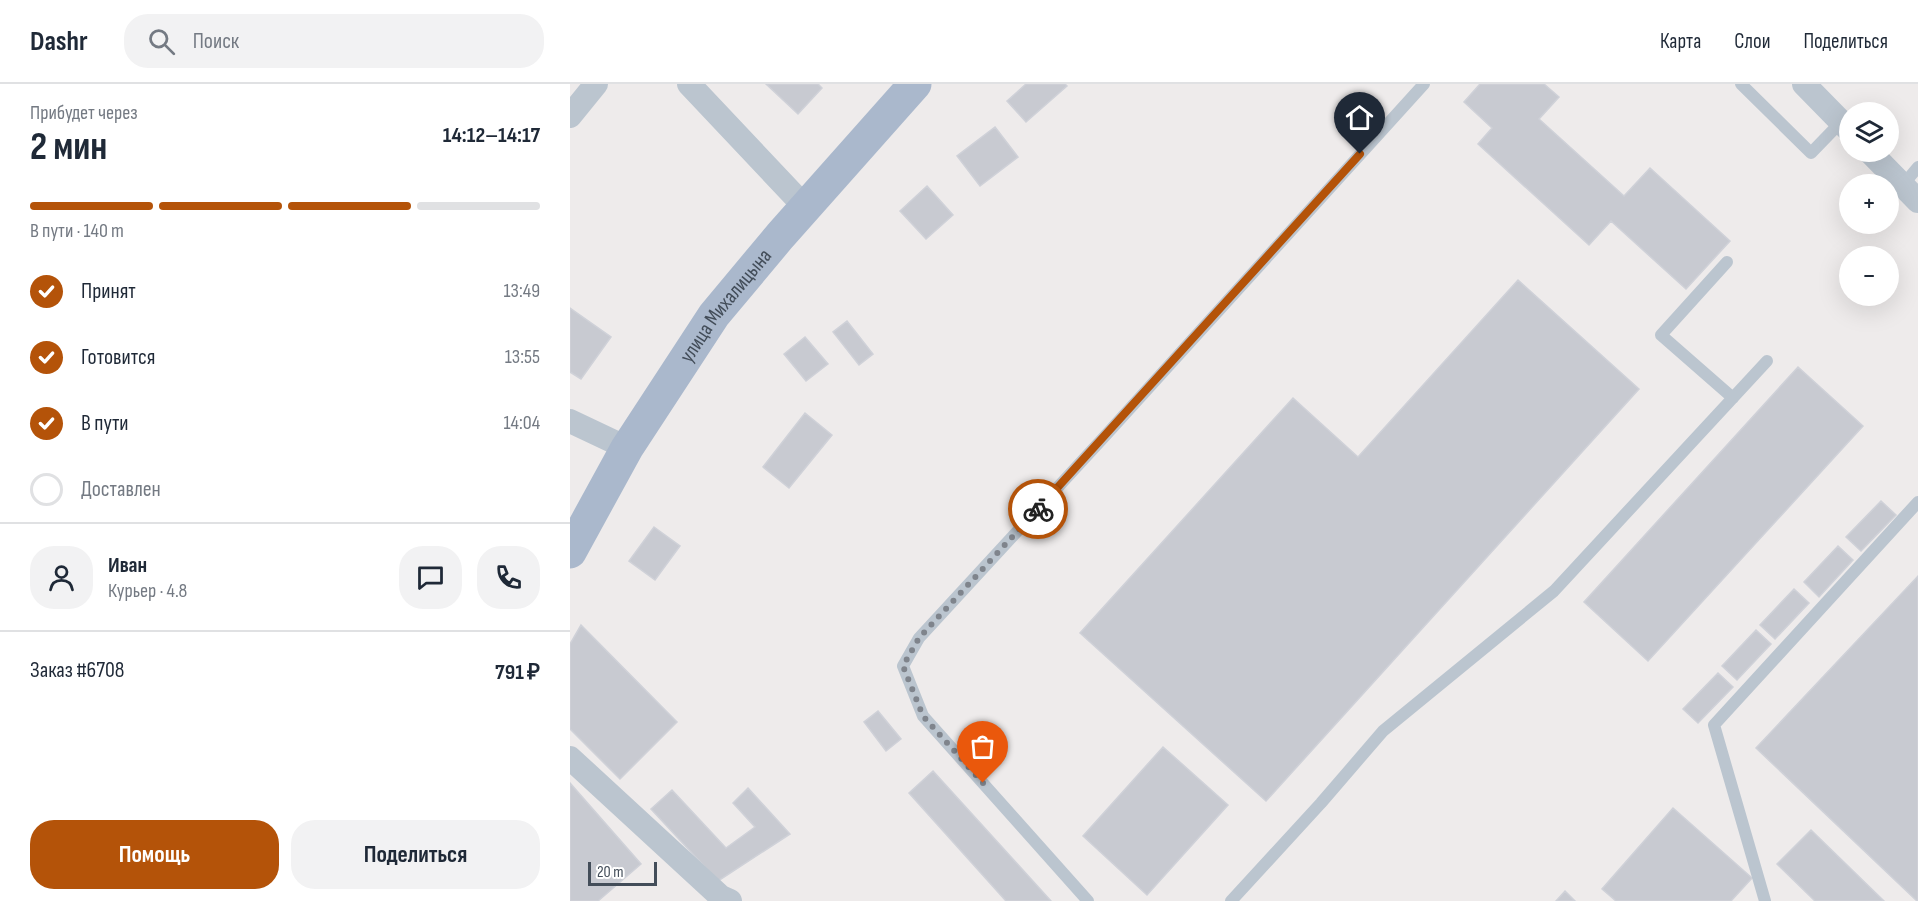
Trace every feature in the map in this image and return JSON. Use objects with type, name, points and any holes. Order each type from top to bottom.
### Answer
[{"type":"main road","name":"улица Михалицына","points":[[570,552],[627,448],[714,315],[805,207],[915,84]]},
{"type":"street","points":[[570,116],[596,84]]},
{"type":"street","points":[[689,84],[805,207]]},
{"type":"street","points":[[1804,84],[1839,120]]},
{"type":"street","points":[[1883,162],[1913,184]]},
{"type":"street","points":[[570,422],[627,448]]},
{"type":"street","points":[[570,758],[721,897],[730,901]]},
{"type":"lane","points":[[1088,901],[923,716],[903,666],[919,638],[1424,84]]},
{"type":"lane","points":[[1741,84],[1811,153],[1839,131]]},
{"type":"lane","points":[[1727,262],[1660,335],[1733,398]]},
{"type":"lane","points":[[1231,901],[1383,731],[1554,591],[1767,361]]},
{"type":"lane","points":[[1765,901],[1714,725],[1918,502]]},
{"type":"building","points":[[766,84],[818,84],[822,88],[798,114]]},
{"type":"building","points":[[1026,84],[1065,84],[1067,86],[1026,122],[1007,101]]},
{"type":"building","points":[[1480,84],[1544,84],[1559,97],[1539,119],[1624,196],[1650,168],[1730,241],[1686,289],[1611,221],[1589,245],[1478,144],[1492,128],[1464,102]]},
{"type":"building","points":[[995,127],[1018,157],[980,186],[957,156]]},
{"type":"building","points":[[927,186],[953,215],[926,239],[900,211]]},
{"type":"building","points":[[1518,280],[1639,389],[1266,801],[1080,633],[1293,398],[1358,457]]},
{"type":"building","points":[[570,308],[611,337],[581,379],[570,372]]},
{"type":"building","points":[[847,321],[873,354],[859,365],[833,332]]},
{"type":"building","points":[[805,337],[828,364],[806,381],[784,354]]},
{"type":"building","points":[[1798,367],[1863,426],[1648,661],[1584,602]]},
{"type":"building","points":[[805,413],[832,435],[789,488],[763,467]]},
{"type":"building","points":[[1881,501],[1896,515],[1861,551],[1846,537]]},
{"type":"building","points":[[654,527],[680,546],[655,580],[629,561]]},
{"type":"building","points":[[1838,546],[1853,560],[1819,597],[1804,582]]},
{"type":"building","points":[[1918,576],[1918,901],[1917,901],[1756,748]]},
{"type":"building","points":[[1794,589],[1809,603],[1775,639],[1760,625]]},
{"type":"building","points":[[581,625],[677,722],[620,779],[570,729],[570,644]]},
{"type":"building","points":[[1756,630],[1771,644],[1737,680],[1722,666]]},
{"type":"building","points":[[1718,673],[1733,687],[1698,723],[1683,709]]},
{"type":"building","points":[[878,711],[901,739],[886,751],[864,722]]},
{"type":"building","points":[[1163,747],[1228,805],[1147,895],[1083,836]]},
{"type":"building","points":[[933,771],[1051,901],[1006,901],[909,793]]},
{"type":"building","points":[[570,783],[641,864],[598,901],[570,901]]},
{"type":"building","points":[[748,788],[790,834],[718,881],[651,809],[672,790],[726,848],[755,827],[733,803]]},
{"type":"building","points":[[1673,808],[1752,878],[1731,901],[1616,901],[1602,889]]},
{"type":"building","points":[[1811,830],[1884,901],[1815,901],[1777,864]]},
{"type":"building","points":[[1565,891],[1575,901],[1556,901]]},
{"type":"way so far","points":[[983,783],[923,716],[903,666],[919,638],[1038,509]]},
{"type":"route","points":[[1038,509],[1360,154]]}]
